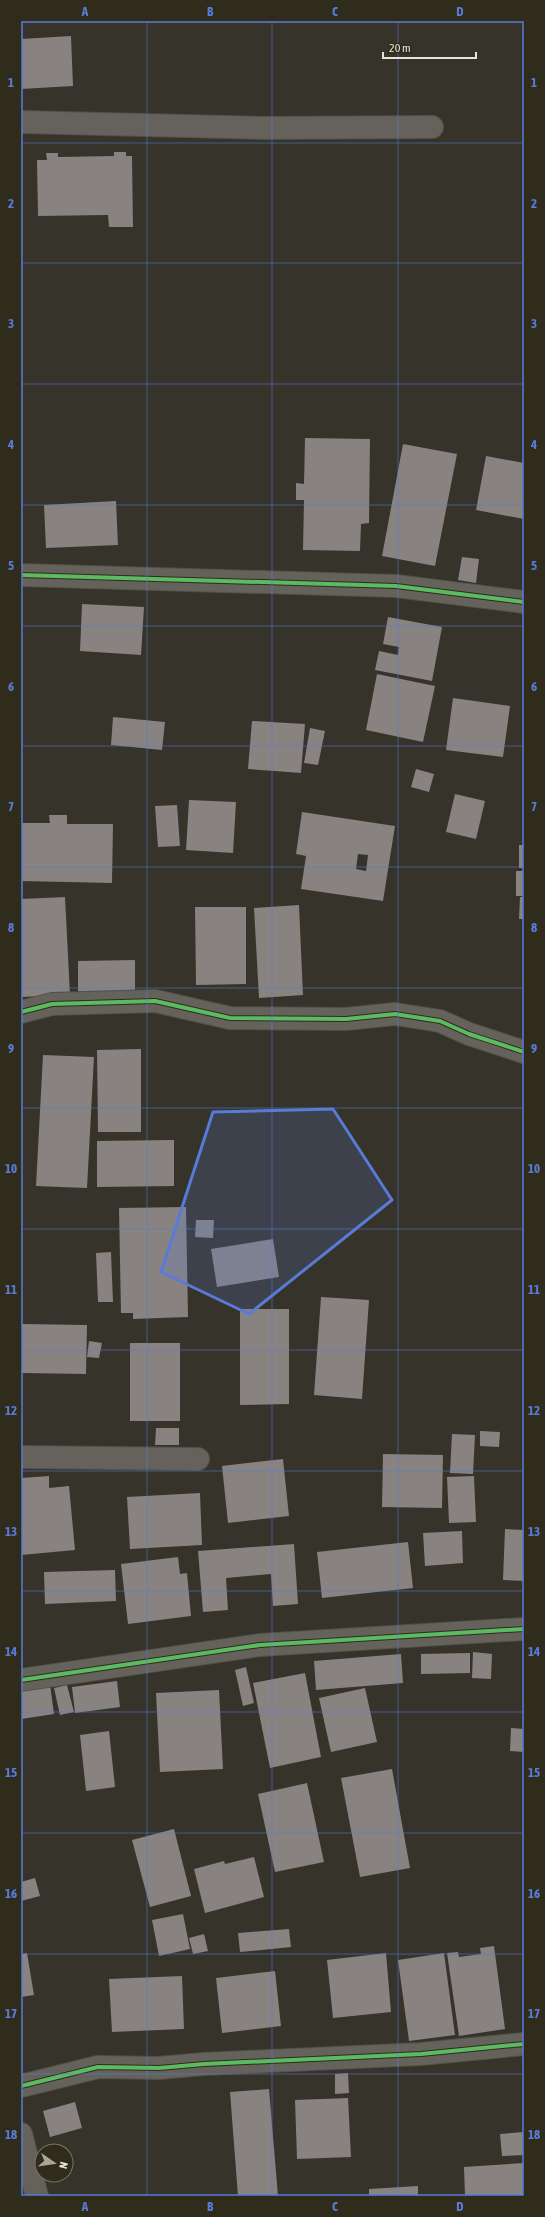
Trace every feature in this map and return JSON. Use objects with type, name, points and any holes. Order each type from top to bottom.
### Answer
[{"type":"street","points":[[21,122],[262,128],[432,127]]},
{"type":"street","points":[[21,575],[396,586],[524,602]]},
{"type":"street","points":[[21,1012],[52,1004],[155,1001],[230,1018],[346,1020],[395,1014],[440,1021],[469,1034],[524,1052]]},
{"type":"street","points":[[21,1457],[198,1459]]},
{"type":"street","points":[[21,1680],[260,1645],[524,1629]]},
{"type":"street","points":[[21,2086],[98,2067],[160,2068],[421,2054],[524,2044]]},
{"type":"street","points":[[21,2134],[37,2196]]},
{"type":"highlighted area","points":[[333,1109],[392,1200],[249,1314],[161,1272],[213,1112]]},
{"type":"building","points":[[71,36],[73,86],[21,89],[21,39]]},
{"type":"building","points":[[114,152],[126,152],[126,156],[132,156],[133,227],[109,227],[108,215],[38,216],[37,160],[47,160],[46,153],[58,153],[58,157],[114,156]]},
{"type":"building","points":[[305,438],[370,439],[369,523],[361,524],[360,551],[303,550],[304,500],[296,500],[296,483],[304,484]]},
{"type":"building","points":[[403,444],[457,454],[435,566],[382,556]]},
{"type":"building","points":[[486,456],[524,463],[524,519],[476,510]]},
{"type":"building","points":[[116,501],[118,545],[46,548],[44,505]]},
{"type":"building","points":[[462,557],[479,559],[476,583],[458,580]]},
{"type":"building","points":[[82,604],[144,607],[141,655],[80,651]]},
{"type":"building","points":[[388,617],[442,627],[432,681],[375,670],[379,651],[398,655],[399,647],[383,644]]},
{"type":"building","points":[[377,674],[435,686],[423,742],[366,730]]},
{"type":"building","points":[[453,698],[510,706],[503,757],[446,750]]},
{"type":"building","points":[[113,717],[165,722],[162,750],[111,745]]},
{"type":"building","points":[[252,721],[305,724],[301,773],[248,769]]},
{"type":"building","points":[[310,728],[325,731],[318,765],[304,763]]},
{"type":"building","points":[[416,769],[434,774],[429,792],[411,787]]},
{"type":"building","points":[[455,794],[485,801],[476,839],[446,832]]},
{"type":"building","points":[[189,800],[236,802],[233,853],[186,850]]},
{"type":"building","points":[[177,805],[180,846],[158,847],[155,806]]},
{"type":"building","points":[[302,812],[395,826],[383,901],[301,889],[306,856],[296,854]],"holes":[[[358,854],[368,855],[366,871],[356,869]]]},
{"type":"building","points":[[49,815],[67,815],[67,824],[113,824],[112,883],[21,881],[21,823],[50,823]]},
{"type":"building","points":[[519,845],[524,845],[524,868],[519,868]]},
{"type":"building","points":[[516,871],[524,871],[524,896],[516,896]]},
{"type":"building","points":[[65,897],[70,995],[21,997],[21,899]]},
{"type":"building","points":[[520,897],[524,897],[524,919],[519,919]]},
{"type":"building","points":[[299,905],[303,995],[259,998],[254,908]]},
{"type":"building","points":[[195,907],[246,907],[246,984],[196,985]]},
{"type":"building","points":[[135,960],[135,996],[78,996],[78,961]]},
{"type":"building","points":[[141,1049],[141,1132],[98,1132],[97,1050]]},
{"type":"building","points":[[43,1055],[94,1057],[87,1188],[36,1186]]},
{"type":"building","points":[[174,1140],[174,1186],[97,1187],[97,1141]]},
{"type":"building","points":[[186,1207],[188,1317],[133,1319],[133,1313],[121,1313],[119,1208]]},
{"type":"building","points":[[196,1220],[214,1220],[213,1238],[195,1237]]},
{"type":"building","points":[[273,1239],[279,1277],[217,1287],[211,1249]]},
{"type":"building","points":[[111,1252],[113,1302],[98,1302],[96,1253]]},
{"type":"building","points":[[321,1297],[369,1300],[362,1399],[314,1395]]},
{"type":"building","points":[[240,1309],[289,1309],[289,1404],[240,1405]]},
{"type":"building","points":[[21,1324],[87,1325],[86,1374],[21,1373]]},
{"type":"building","points":[[89,1341],[102,1343],[99,1358],[87,1357]]},
{"type":"building","points":[[130,1343],[180,1343],[180,1421],[130,1421]]},
{"type":"building","points":[[156,1428],[179,1428],[179,1445],[155,1445]]},
{"type":"building","points":[[480,1431],[500,1432],[499,1447],[480,1446]]},
{"type":"building","points":[[452,1434],[475,1435],[473,1474],[450,1473]]},
{"type":"building","points":[[383,1454],[443,1455],[442,1508],[382,1507]]},
{"type":"building","points":[[283,1459],[289,1516],[228,1523],[222,1466]]},
{"type":"building","points":[[49,1476],[49,1488],[69,1486],[75,1550],[21,1555],[21,1478]]},
{"type":"building","points":[[474,1476],[476,1522],[449,1523],[447,1477]]},
{"type":"building","points":[[200,1493],[202,1545],[130,1549],[127,1497]]},
{"type":"building","points":[[505,1529],[524,1530],[524,1581],[503,1580]]},
{"type":"building","points":[[462,1531],[463,1563],[425,1566],[423,1533]]},
{"type":"building","points":[[408,1542],[413,1588],[322,1598],[317,1552]]},
{"type":"building","points":[[294,1544],[298,1604],[273,1606],[271,1574],[226,1578],[228,1610],[203,1612],[198,1551]]},
{"type":"building","points":[[178,1557],[180,1574],[187,1573],[191,1616],[128,1624],[121,1564]]},
{"type":"building","points":[[115,1570],[116,1601],[45,1604],[44,1572]]},
{"type":"building","points":[[473,1652],[492,1654],[491,1679],[472,1678]]},
{"type":"building","points":[[470,1653],[470,1673],[421,1674],[421,1654]]},
{"type":"building","points":[[401,1654],[403,1683],[316,1690],[314,1661]]},
{"type":"building","points":[[246,1667],[254,1703],[243,1706],[235,1670]]},
{"type":"building","points":[[305,1673],[321,1757],[270,1768],[253,1683]]},
{"type":"building","points":[[117,1681],[120,1707],[75,1713],[72,1687]]},
{"type":"building","points":[[50,1684],[54,1714],[21,1719],[21,1688]]},
{"type":"building","points":[[67,1685],[74,1712],[60,1715],[54,1688]]},
{"type":"building","points":[[365,1688],[377,1742],[331,1752],[319,1698]]},
{"type":"building","points":[[219,1690],[223,1769],[160,1772],[156,1693]]},
{"type":"building","points":[[511,1728],[524,1729],[524,1752],[510,1751]]},
{"type":"building","points":[[109,1731],[115,1787],[86,1791],[80,1735]]},
{"type":"building","points":[[392,1769],[410,1868],[360,1877],[341,1778]]},
{"type":"building","points":[[307,1783],[324,1862],[275,1872],[258,1794]]},
{"type":"building","points":[[174,1829],[191,1896],[150,1907],[132,1840]]},
{"type":"building","points":[[254,1857],[264,1897],[205,1913],[194,1869],[224,1861],[225,1864]]},
{"type":"building","points":[[35,1878],[40,1896],[21,1901],[21,1882]]},
{"type":"building","points":[[183,1914],[190,1949],[159,1956],[152,1920]]},
{"type":"building","points":[[289,1929],[291,1947],[240,1952],[238,1933]]},
{"type":"building","points":[[204,1934],[208,1951],[193,1954],[189,1938]]},
{"type":"building","points":[[494,1946],[505,2029],[459,2036],[447,1953],[458,1952],[459,1957],[481,1954],[480,1948]]},
{"type":"building","points":[[27,1953],[34,1995],[21,1997],[21,1954]]},
{"type":"building","points":[[386,1953],[391,2012],[333,2018],[327,1960]]},
{"type":"building","points":[[444,1953],[455,2035],[409,2041],[398,1960]]},
{"type":"building","points":[[275,1971],[281,2026],[222,2033],[216,1978]]},
{"type":"building","points":[[182,1976],[184,2029],[112,2032],[109,1979]]},
{"type":"building","points":[[348,2073],[349,2093],[335,2094],[335,2074]]},
{"type":"building","points":[[269,2089],[278,2196],[238,2196],[230,2092]]},
{"type":"building","points":[[348,2098],[351,2157],[297,2159],[295,2100]]},
{"type":"building","points":[[75,2102],[82,2128],[50,2137],[43,2111]]},
{"type":"building","points":[[524,2132],[524,2155],[502,2156],[500,2134]]},
{"type":"building","points":[[524,2163],[524,2196],[465,2196],[464,2167]]},
{"type":"building","points":[[418,2186],[418,2196],[369,2196],[369,2189]]},
{"type":"cycle path","points":[[21,575],[396,586],[524,602]]},
{"type":"cycle path","points":[[21,1012],[52,1004],[155,1001],[230,1018],[346,1019],[395,1014],[440,1021],[469,1034],[524,1052]]},
{"type":"cycle path","points":[[21,1680],[260,1645],[524,1629]]},
{"type":"cycle path","points":[[21,2086],[98,2067],[159,2068],[204,2064],[421,2054],[524,2044]]}]
